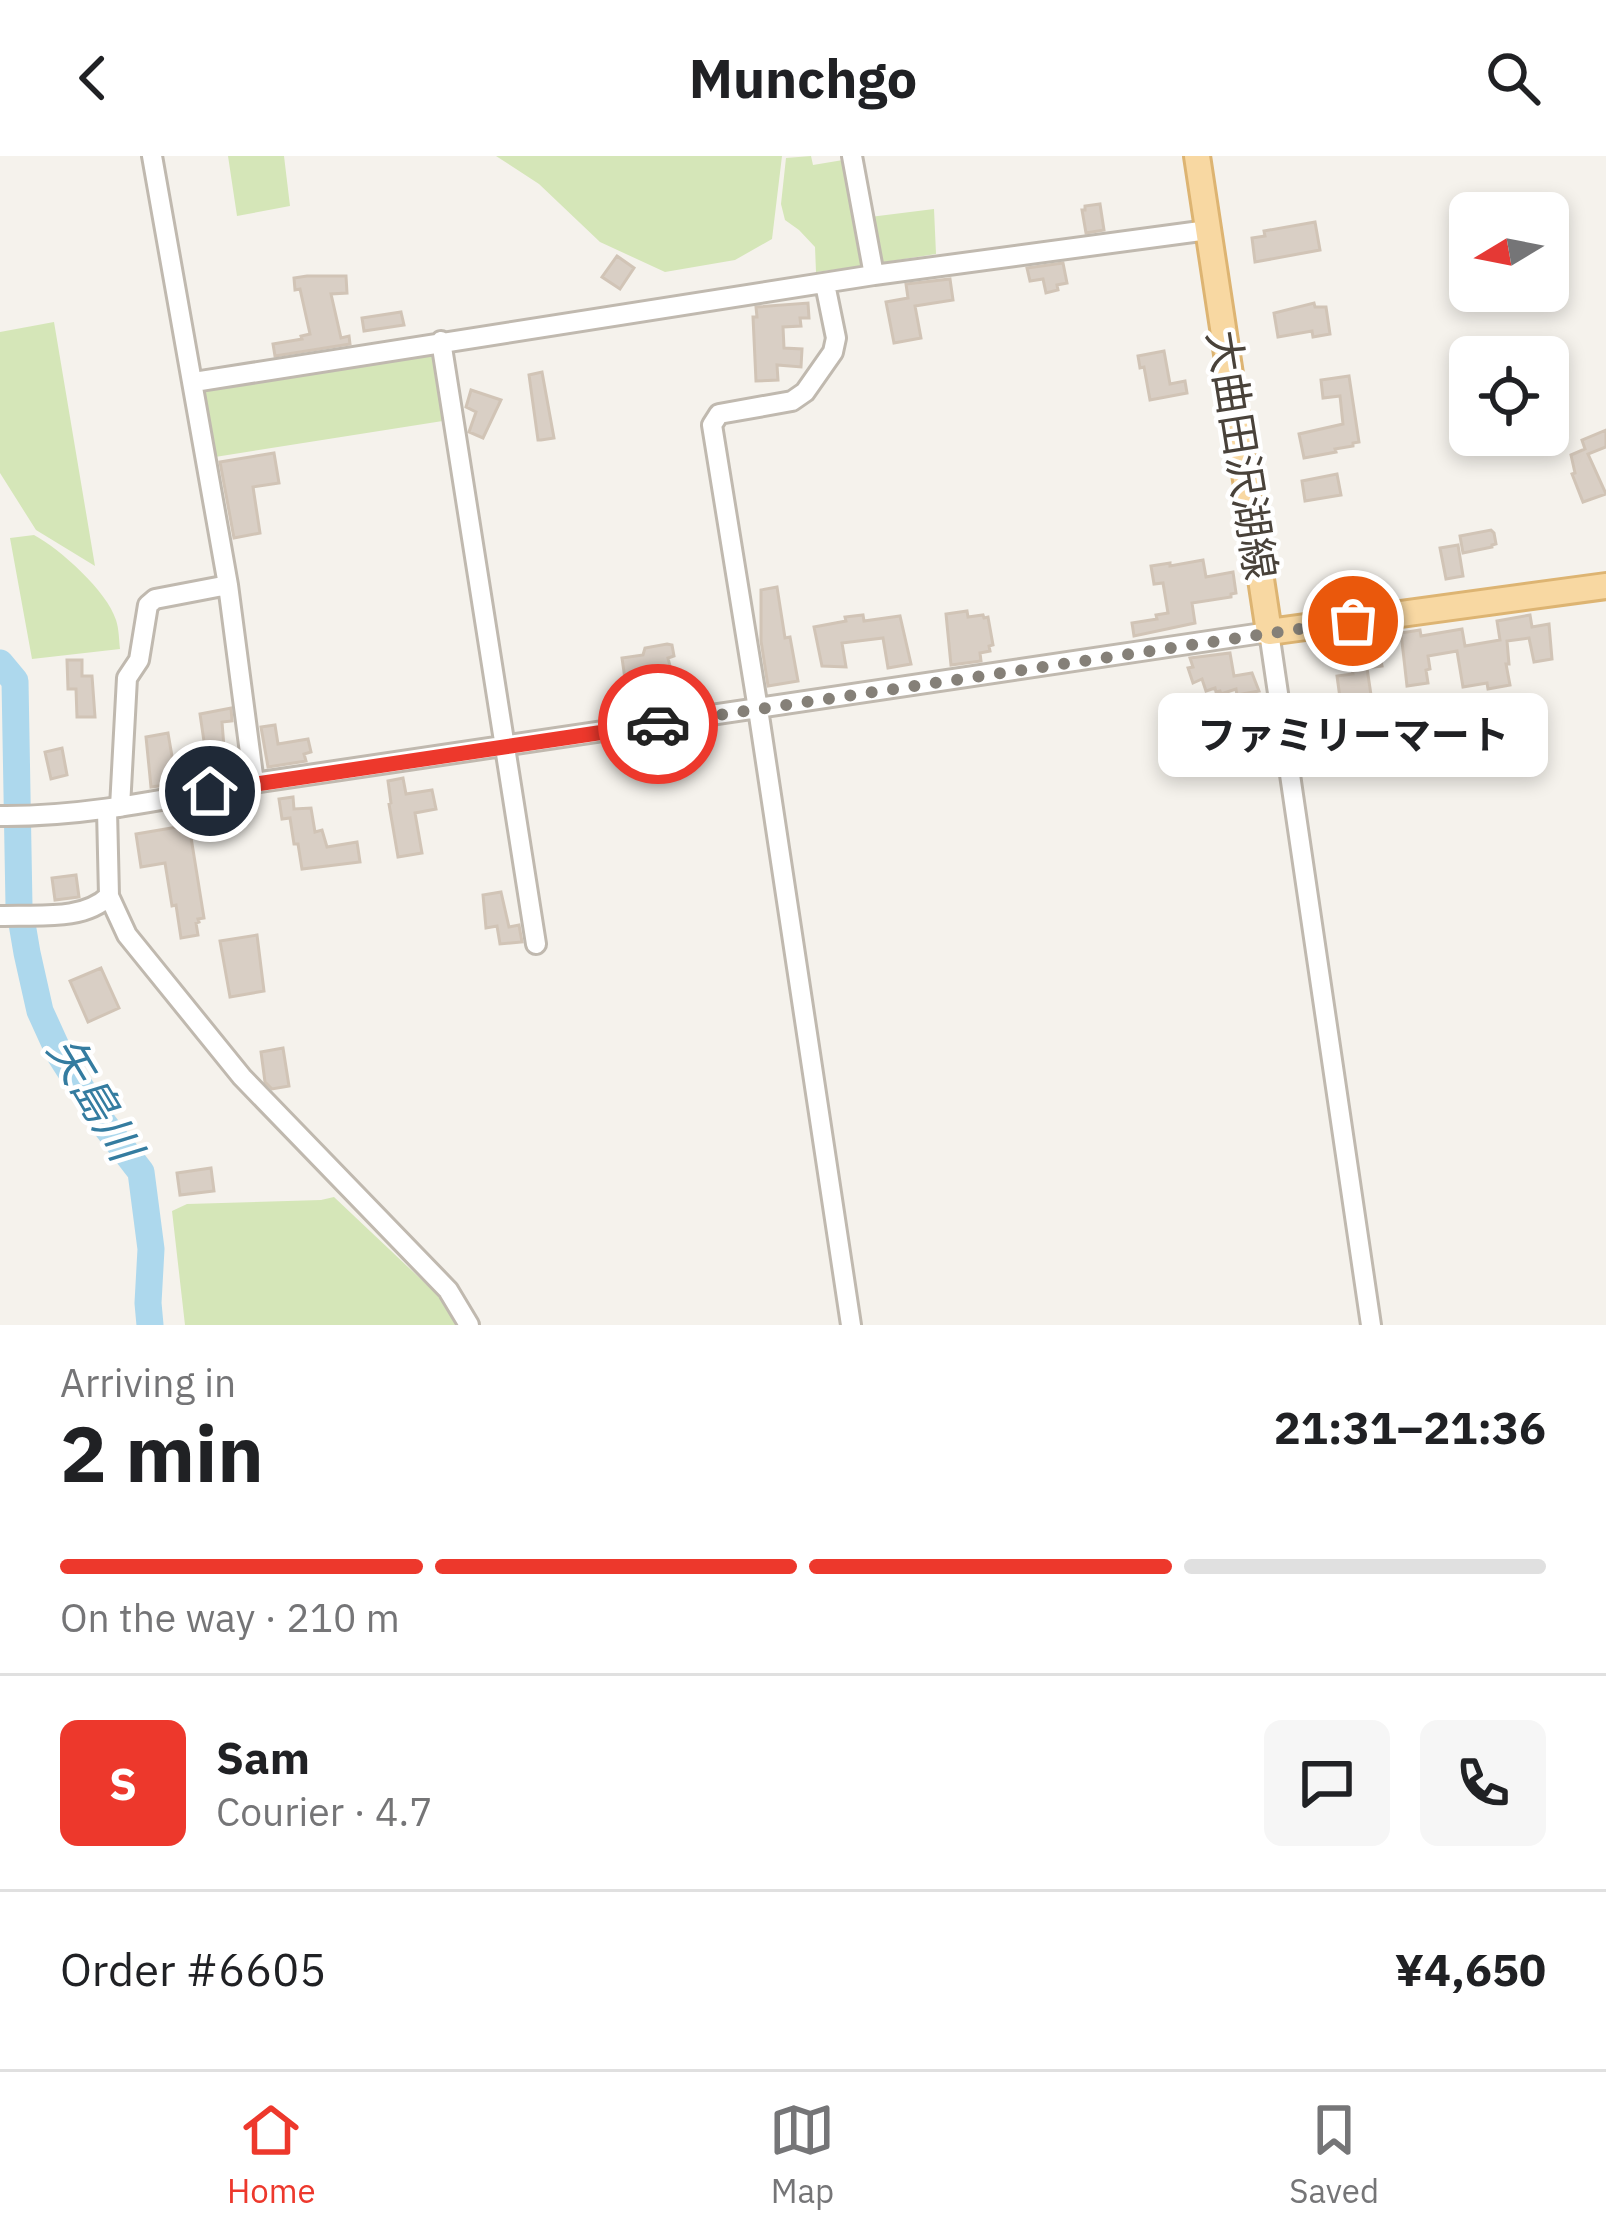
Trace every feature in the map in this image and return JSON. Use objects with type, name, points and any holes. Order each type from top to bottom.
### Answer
[{"type":"main road","name":"大曲田沢湖線","points":[[1197,156],[1269,632],[1606,586]]},
{"type":"street","points":[[152,156],[227,585],[254,784]]},
{"type":"street","points":[[852,156],[874,274]]},
{"type":"street","points":[[194,382],[874,274],[1208,230]]},
{"type":"street","points":[[825,284],[836,338],[833,352],[805,392],[792,401],[718,414],[712,425],[851,1325]]},
{"type":"street","points":[[441,341],[536,944]]},
{"type":"street","points":[[227,585],[154,599],[148,605],[139,660],[127,678],[109,896],[127,934],[242,1078],[448,1290],[470,1325]]},
{"type":"street","points":[[0,816],[40,817],[114,808],[1269,632],[1371,1325]]},
{"type":"street","points":[[3,915],[71,914],[109,896]]},
{"type":"green space","points":[[228,156],[284,156],[290,206],[237,216]]},
{"type":"green space","points":[[496,156],[782,156],[772,239],[735,260],[665,272],[600,242],[539,184]]},
{"type":"green space","points":[[811,156],[813,165],[843,160],[864,266],[816,272],[815,247],[785,220],[781,204],[786,158]]},
{"type":"green space","points":[[934,209],[936,254],[879,263],[870,217]]},
{"type":"green space","points":[[54,322],[95,566],[36,530],[0,473],[0,332]]},
{"type":"green space","points":[[438,349],[449,420],[215,457],[204,386]]},
{"type":"green space","points":[[34,535],[69,560],[103,596],[116,620],[120,649],[32,659],[10,538]]},
{"type":"green space","points":[[334,1197],[444,1301],[457,1325],[185,1325],[172,1211],[187,1204]]},
{"type":"building","points":[[1100,204],[1104,230],[1086,233],[1082,210]]},
{"type":"building","points":[[1315,222],[1320,250],[1255,262],[1252,238],[1265,236],[1264,231]]},
{"type":"building","points":[[617,256],[634,268],[620,289],[602,277]]},
{"type":"building","points":[[1063,263],[1067,283],[1057,285],[1058,290],[1046,293],[1043,279],[1030,281],[1027,268]]},
{"type":"building","points":[[346,276],[347,293],[331,294],[341,338],[349,336],[350,344],[275,356],[273,344],[310,334],[294,278]]},
{"type":"building","points":[[950,279],[953,300],[915,306],[921,338],[894,343],[886,302],[908,298],[906,284]]},
{"type":"building","points":[[808,303],[809,318],[800,318],[801,326],[783,327],[784,348],[802,349],[801,367],[777,365],[778,380],[756,381],[756,307]]},
{"type":"building","points":[[1314,303],[1326,307],[1330,334],[1313,337],[1312,331],[1278,337],[1274,313]]},
{"type":"building","points":[[401,312],[404,325],[364,331],[362,318]]},
{"type":"building","points":[[1164,351],[1170,384],[1185,381],[1187,393],[1150,400],[1138,356]]},
{"type":"building","points":[[542,372],[554,438],[538,440],[529,375]]},
{"type":"building","points":[[1349,376],[1359,442],[1304,458],[1299,434],[1343,424],[1340,396],[1323,398],[1321,380]]},
{"type":"building","points":[[471,390],[501,400],[483,438],[469,432],[476,412],[466,407]]},
{"type":"building","points":[[1606,430],[1606,447],[1588,454],[1606,494],[1583,502],[1572,474],[1571,455],[1585,449],[1582,440]]},
{"type":"building","points":[[274,453],[279,483],[253,487],[260,533],[234,538],[220,462]]},
{"type":"building","points":[[1337,474],[1341,495],[1305,501],[1302,481]]},
{"type":"building","points":[[1491,530],[1496,544],[1463,553],[1460,536]]},
{"type":"building","points":[[1458,545],[1463,576],[1446,579],[1440,548]]},
{"type":"building","points":[[1203,560],[1206,577],[1233,572],[1236,593],[1192,603],[1195,623],[1134,636],[1132,623],[1168,613],[1163,583],[1154,584],[1151,566]]},
{"type":"building","points":[[777,587],[798,681],[768,686],[761,641],[761,590]]},
{"type":"building","points":[[967,611],[968,617],[988,617],[993,645],[980,653],[981,661],[951,665],[946,614]]},
{"type":"building","points":[[863,615],[864,621],[900,616],[911,664],[888,668],[883,638],[842,643],[846,667],[822,666],[814,627]]},
{"type":"building","points":[[1530,615],[1532,627],[1549,624],[1552,659],[1534,662],[1529,638],[1507,641],[1510,685],[1463,687],[1457,651],[1428,656],[1428,683],[1407,686],[1401,633],[1420,630],[1421,636],[1462,629],[1465,646],[1500,640],[1497,621]]},
{"type":"building","points":[[1377,638],[1382,666],[1367,668],[1374,715],[1343,720],[1337,676],[1353,674],[1348,643]]},
{"type":"building","points":[[672,645],[674,656],[668,658],[670,666],[645,671],[649,698],[666,695],[668,707],[629,707],[622,658]]},
{"type":"building","points":[[1230,653],[1234,676],[1252,673],[1259,691],[1237,695],[1236,689],[1221,694],[1215,688],[1206,691],[1202,679],[1193,683],[1190,658]]},
{"type":"building","points":[[67,660],[82,660],[82,676],[92,676],[95,717],[77,717],[76,689],[68,689]]},
{"type":"building","points":[[231,708],[232,721],[222,722],[226,773],[214,775],[213,769],[179,774],[181,783],[151,787],[146,737],[168,733],[173,762],[198,759],[206,755],[200,714]]},
{"type":"building","points":[[275,725],[278,744],[308,739],[311,752],[304,754],[306,761],[268,767],[261,727]]},
{"type":"building","points":[[62,748],[67,775],[51,779],[45,752]]},
{"type":"building","points":[[403,778],[406,794],[432,790],[436,809],[415,813],[422,853],[398,857],[388,781]]},
{"type":"building","points":[[293,797],[294,809],[311,808],[315,832],[322,830],[327,847],[357,842],[360,862],[302,869],[290,818],[282,819],[279,799]]},
{"type":"building","points":[[189,825],[204,918],[196,923],[198,935],[181,938],[165,863],[141,867],[136,834]]},
{"type":"building","points":[[76,875],[79,897],[55,900],[52,878]]},
{"type":"building","points":[[501,892],[509,927],[519,925],[522,942],[500,944],[497,926],[486,928],[483,895]]},
{"type":"building","points":[[257,935],[264,991],[230,997],[220,941]]},
{"type":"building","points":[[101,968],[119,1008],[88,1022],[70,981]]},
{"type":"building","points":[[283,1048],[289,1086],[272,1089],[265,1082],[261,1052]]},
{"type":"building","points":[[211,1168],[214,1191],[180,1195],[177,1173]]},
{"type":"waterway","name":"矢島川","points":[[0,663],[15,681],[19,906],[40,1011],[60,1055],[141,1172],[151,1249],[150,1325]]},
{"type":"way so far","points":[[658,724],[1353,621]]},
{"type":"place","name":"ファミリーマート","points":[[1353,621]]},
{"type":"route","points":[[210,791],[658,724]]}]
